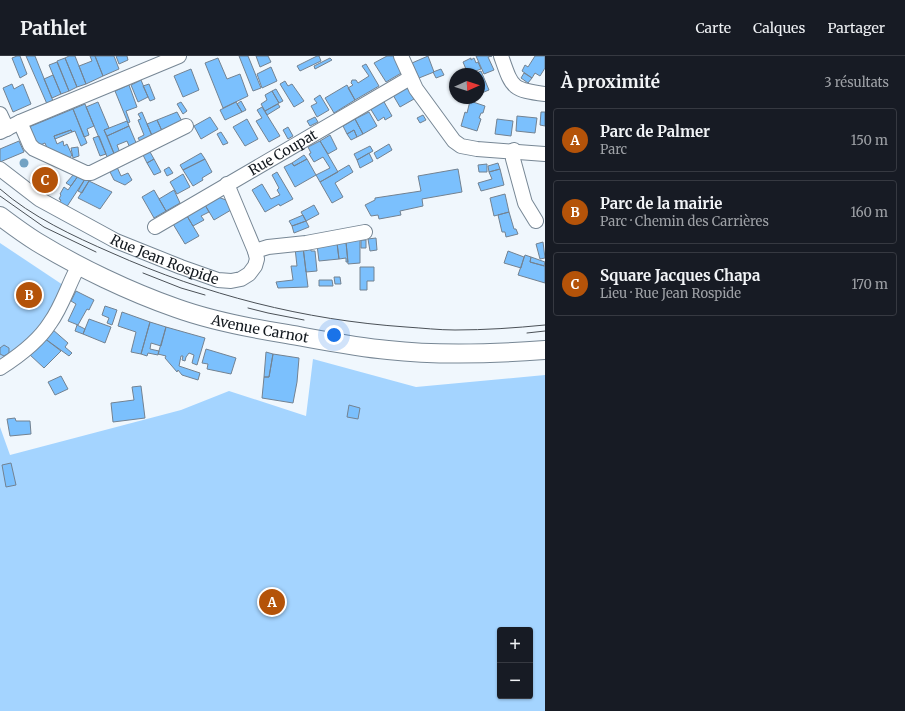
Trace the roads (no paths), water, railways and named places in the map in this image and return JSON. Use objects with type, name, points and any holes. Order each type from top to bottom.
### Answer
[{"type":"main road","name":"Avenue Carnot","points":[[0,216],[36,242],[79,265],[148,297],[175,308],[212,320],[312,339],[388,350],[452,354],[513,353],[545,350]]},
{"type":"main road","name":"Avenue Carnot","points":[[0,226],[33,249],[75,273],[172,317],[208,327],[267,340],[389,358],[504,362],[545,359]]},
{"type":"street","points":[[0,114],[3,131],[20,122],[179,56]]},
{"type":"street","points":[[401,56],[416,90],[454,141],[461,146],[477,149],[514,150],[545,154]]},
{"type":"street","points":[[500,56],[512,85],[522,91],[545,94]]},
{"type":"street","name":"Rue Coupat","points":[[155,227],[410,78]]},
{"type":"street","points":[[20,122],[30,145],[34,150],[86,173],[91,172],[186,126]]},
{"type":"street","points":[[514,150],[513,159],[525,203],[536,221]]},
{"type":"street","name":"Rue Jean Rospide","points":[[0,169],[39,199],[116,241],[180,267],[218,280],[231,281],[241,279],[249,274],[255,266],[257,259],[255,251]]},
{"type":"street","points":[[227,184],[255,251],[268,247],[306,243],[365,232]]},
{"type":"street","points":[[0,368],[15,359],[37,340],[51,322],[75,273]]},
{"type":"tram line","points":[[0,189],[39,217],[97,247],[183,281],[256,303],[293,312],[368,324],[430,329],[478,330],[545,325]]},
{"type":"tram line","points":[[0,196],[44,227],[96,252]]},
{"type":"tram line","points":[[143,273],[181,288],[205,295]]},
{"type":"tram line","points":[[248,308],[304,320]]},
{"type":"tram line","points":[[527,333],[545,331]]},
{"type":"place","name":"Square Jacques Chapa","points":[[45,180]]},
{"type":"place","name":"Parc de la mairie","points":[[29,295]]},
{"type":"place","name":"Parc de Palmer","points":[[272,602]]}]
